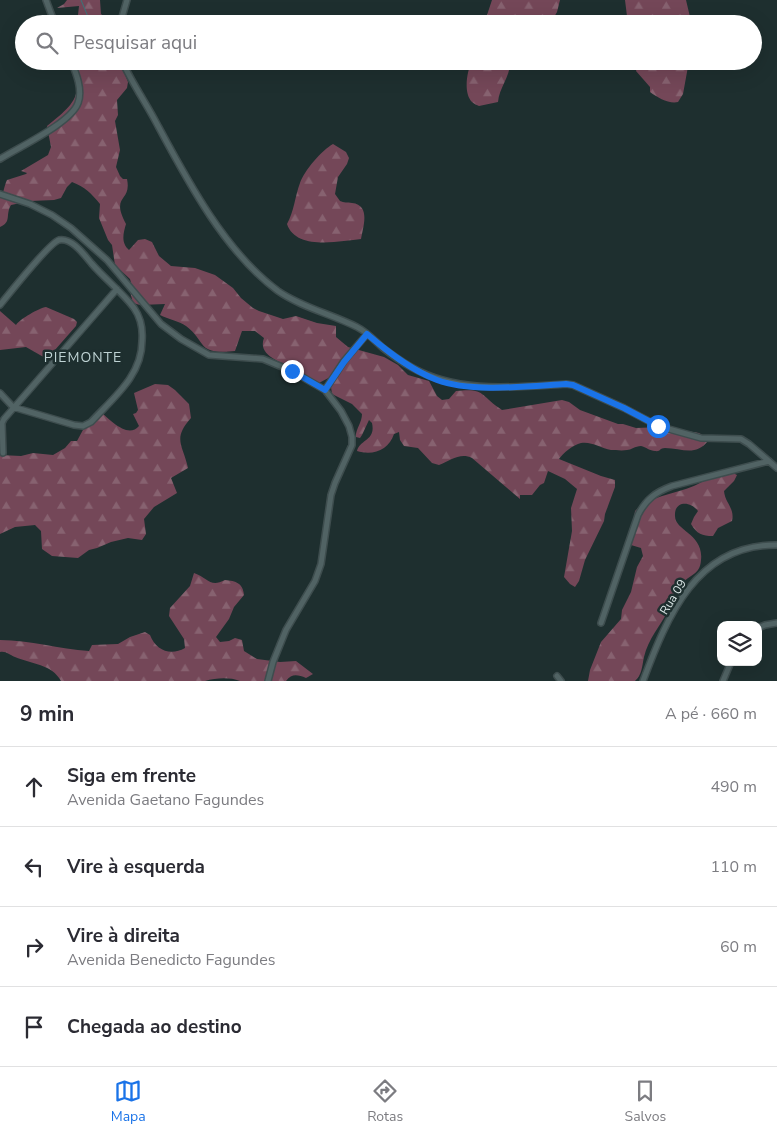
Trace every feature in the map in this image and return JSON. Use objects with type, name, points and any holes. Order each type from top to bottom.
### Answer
[{"type":"street","points":[[46,0],[52,15]]},
{"type":"street","points":[[123,15],[127,0]]},
{"type":"street","points":[[0,159],[62,122],[73,112],[78,103],[79,96],[79,85],[74,70]]},
{"type":"street","points":[[127,70],[190,186],[221,230],[253,270],[279,292],[359,328],[386,350],[412,367],[438,380],[475,386],[573,385],[658,426],[701,438],[741,440],[749,444],[777,468]]},
{"type":"street","points":[[0,194],[30,204],[52,215],[88,242],[113,267],[161,324],[199,351],[217,357],[262,359],[292,371],[325,390],[342,411],[349,426],[352,444],[331,494],[318,572],[315,581],[286,630],[273,662],[268,681]]},
{"type":"street","points":[[0,304],[46,252],[60,240],[75,246],[116,289],[135,310],[143,331],[138,363],[129,382],[91,422],[83,426],[74,426],[13,407],[0,393]]},
{"type":"street","points":[[102,276],[113,267]]},
{"type":"street","points":[[110,283],[117,272]]},
{"type":"street","points":[[3,453],[1,423],[116,289]]},
{"type":"street","points":[[325,390],[348,356],[367,334]]},
{"type":"street","points":[[601,623],[638,515],[647,500],[660,490],[672,486],[769,462]]},
{"type":"street","name":"Rua 09","points":[[643,681],[678,603],[698,576],[733,553],[757,546],[777,545]]},
{"type":"street","points":[[762,626],[777,623]]},
{"type":"street","points":[[723,681],[729,666]]},
{"type":"street","points":[[557,676],[561,681]]},
{"type":"green space","points":[[67,0],[100,0],[102,15],[78,15],[79,6],[57,8]]},
{"type":"green space","points":[[492,0],[560,0],[555,15],[487,15]]},
{"type":"green space","points":[[625,0],[686,0],[690,15],[627,15]]},
{"type":"green space","points":[[73,70],[123,70],[128,82],[127,88],[117,100],[118,115],[115,121],[120,150],[116,167],[120,176],[123,179],[127,179],[128,187],[120,208],[126,224],[124,241],[129,250],[138,240],[145,239],[152,242],[159,256],[171,266],[195,268],[215,275],[259,311],[283,319],[296,316],[317,323],[336,326],[336,337],[348,347],[384,357],[398,365],[408,375],[429,381],[437,396],[442,400],[449,399],[456,391],[473,391],[482,394],[502,410],[562,400],[569,402],[580,410],[618,424],[636,428],[662,427],[699,433],[708,441],[698,449],[688,451],[665,448],[657,451],[641,446],[629,450],[611,450],[592,444],[581,443],[572,447],[559,459],[615,480],[615,487],[604,521],[585,560],[579,581],[575,587],[564,577],[572,531],[571,508],[577,489],[565,479],[548,471],[544,483],[532,495],[520,495],[520,499],[472,458],[463,456],[439,465],[432,463],[418,448],[404,446],[400,440],[399,432],[394,434],[392,440],[380,450],[369,453],[357,451],[361,444],[370,437],[373,429],[372,423],[369,420],[360,438],[356,437],[362,414],[352,404],[332,394],[331,387],[334,375],[317,384],[300,372],[267,354],[263,344],[264,338],[255,331],[242,331],[235,351],[217,352],[205,347],[186,326],[160,315],[165,304],[140,305],[133,303],[130,279],[115,265],[112,245],[99,218],[100,204],[88,191],[77,184],[72,182],[61,198],[11,205],[6,223],[0,227],[0,198],[7,180],[26,174],[21,171],[48,155],[51,147],[47,126],[64,112],[74,98],[77,91],[77,82]]},
{"type":"green space","points":[[469,70],[509,70],[498,102],[479,106],[473,103],[469,98],[467,82]]},
{"type":"green space","points":[[687,70],[683,94],[678,102],[664,100],[650,92],[650,87],[636,71]]},
{"type":"green space","points":[[333,144],[346,152],[349,158],[338,177],[335,194],[340,201],[352,203],[362,208],[364,223],[361,239],[320,242],[299,238],[287,224],[298,188],[309,167]]},
{"type":"green space","points":[[46,307],[77,322],[76,326],[47,359],[26,347],[0,350],[0,311],[16,325],[30,314]]},
{"type":"green space","points":[[155,384],[168,385],[189,404],[191,418],[185,425],[180,437],[188,468],[171,478],[177,493],[154,507],[144,519],[146,534],[142,540],[128,538],[111,542],[89,550],[78,558],[52,556],[42,549],[41,531],[35,525],[15,527],[0,534],[0,455],[21,456],[33,453],[53,455],[65,448],[71,441],[77,441],[84,428],[101,412],[119,427],[130,430],[135,429],[139,426],[133,414],[138,410],[134,393]]},
{"type":"green space","points":[[731,472],[737,475],[724,491],[733,516],[732,521],[718,528],[713,536],[700,534],[695,530],[691,524],[698,511],[691,505],[680,505],[675,511],[676,521],[679,526],[698,544],[701,551],[700,565],[699,569],[680,586],[671,600],[669,609],[648,644],[637,679],[635,681],[588,681],[590,670],[601,642],[621,619],[622,610],[631,592],[637,567],[643,556],[641,548],[631,545],[635,511],[648,501]]},
{"type":"green space","points":[[194,573],[212,583],[229,580],[238,583],[242,588],[244,595],[234,607],[229,619],[216,637],[220,642],[235,638],[242,640],[244,651],[257,659],[280,662],[296,661],[313,674],[306,678],[293,676],[286,681],[240,681],[222,678],[205,681],[61,681],[52,671],[41,665],[0,652],[0,640],[22,641],[89,651],[92,645],[118,644],[130,637],[145,632],[150,635],[156,645],[169,652],[185,648],[184,639],[169,616],[170,608],[190,586]]},
{"type":"waterway","points":[[81,0],[87,15]]},
{"type":"district","name":"PIEMONTE","points":[[83,357]]},
{"type":"route","points":[[292,371],[325,390],[356,345],[367,334],[386,350],[412,367],[438,380],[475,386],[573,385],[658,426]]}]
